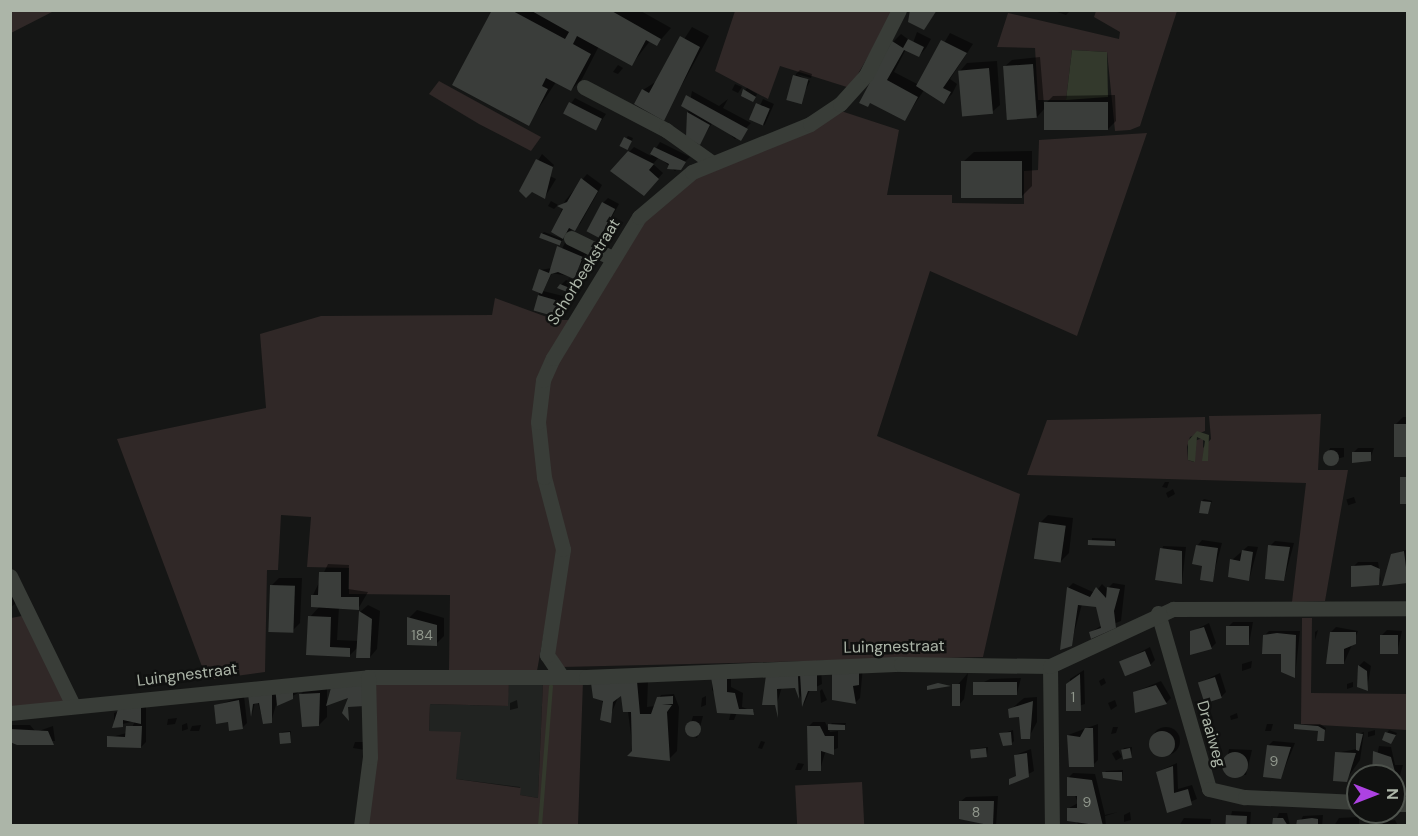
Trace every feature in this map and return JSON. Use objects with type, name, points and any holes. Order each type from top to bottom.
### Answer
[{"type":"street","name":"Schorbeekstraat","points":[[562,677],[547,655],[562,549],[540,460],[540,396],[553,358],[610,257],[639,217],[711,162],[810,124],[840,104],[866,75],[899,10]]},
{"type":"street","points":[[584,87],[666,130],[711,162]]},
{"type":"street","points":[[571,238],[610,257]]},
{"type":"street","points":[[10,576],[73,705]]},
{"type":"street","name":"Luingnestraat","points":[[10,713],[368,677],[562,677],[901,664],[1050,666],[1158,613],[1214,606],[1407,608]]},
{"type":"street","name":"Draaiweg","points":[[1158,613],[1209,789],[1245,797],[1346,801]]},
{"type":"street","points":[[1050,666],[1052,825]]},
{"type":"street","points":[[361,825],[370,757],[368,677]]},
{"type":"shaded area","points":[[11,10],[54,10],[54,11],[11,33]]},
{"type":"shaded area","points":[[735,11],[894,11],[850,88],[780,66],[768,99],[715,71]]},
{"type":"shaded area","points":[[1096,11],[1177,11],[1140,126],[1130,130],[1115,131],[1107,52],[1072,50],[1066,100],[1038,100],[1035,48],[997,47],[1008,13],[1119,39],[1120,32],[1094,17]]},
{"type":"shaded area","points":[[1072,50],[1107,52],[1108,97],[1066,100]]},
{"type":"shaded area","points":[[439,81],[541,137],[531,151],[479,124],[429,94]]},
{"type":"shaded area","points":[[841,111],[899,130],[887,195],[952,195],[952,203],[1024,204],[1024,171],[1038,170],[1039,140],[1147,133],[1077,336],[930,271],[877,436],[1020,494],[983,657],[562,667],[552,647],[565,587],[546,464],[545,400],[550,377],[633,234],[654,211],[687,182]]},
{"type":"shaded area","points":[[495,298],[555,320],[569,320],[537,386],[558,554],[537,671],[449,670],[450,595],[349,594],[349,568],[307,567],[311,517],[281,515],[278,570],[267,570],[265,672],[207,680],[117,439],[266,408],[260,334],[321,316],[492,315]]},
{"type":"shaded area","points":[[1321,414],[1318,470],[1348,470],[1325,601],[1292,602],[1306,483],[1027,475],[1047,420],[1205,417],[1205,431],[1190,437],[1187,447],[1188,460],[1194,462],[1194,441],[1203,438],[1203,448],[1211,439],[1209,416]]},
{"type":"shaded area","points":[[1197,431],[1209,435],[1208,461],[1202,461],[1205,441],[1197,437],[1195,462],[1188,460],[1188,441]]},
{"type":"shaded area","points":[[27,615],[65,701],[11,708],[11,618]]},
{"type":"shaded area","points":[[1302,618],[1312,618],[1311,693],[1407,694],[1407,730],[1301,724]]},
{"type":"shaded area","points":[[509,681],[543,682],[538,798],[520,795],[520,787],[456,779],[429,732],[430,704],[507,706]]},
{"type":"shaded area","points":[[509,681],[508,706],[430,704],[429,731],[461,732],[456,779],[521,788],[520,795],[538,798],[543,682],[583,681],[578,825],[363,826],[376,683]]},
{"type":"shaded area","points":[[862,782],[864,825],[797,826],[795,786]]},
{"type":"building","points":[[492,10],[511,10],[565,39],[569,32],[530,10],[610,10],[661,39],[657,46],[646,40],[632,66],[577,36],[573,44],[591,54],[571,91],[546,78],[542,86],[548,89],[529,126],[452,85]]},
{"type":"building","points":[[910,10],[937,10],[924,30],[908,22]]},
{"type":"building","points":[[680,36],[700,47],[664,121],[634,104],[642,89],[649,93]]},
{"type":"building","points":[[908,39],[924,47],[919,57],[904,50],[887,80],[918,97],[905,121],[870,103],[868,107],[859,103],[892,41],[903,48]]},
{"type":"building","points":[[941,40],[967,53],[943,88],[951,92],[944,104],[916,86]]},
{"type":"building","points":[[1033,64],[1037,118],[1007,120],[1003,66]]},
{"type":"building","points":[[989,68],[993,114],[962,117],[958,71]]},
{"type":"building","points":[[793,75],[808,79],[802,104],[786,100]]},
{"type":"building","points":[[743,89],[756,97],[753,102],[741,96]]},
{"type":"building","points":[[686,95],[748,129],[741,141],[681,106]]},
{"type":"building","points":[[569,102],[602,119],[596,130],[563,114]]},
{"type":"building","points":[[1044,102],[1108,102],[1108,130],[1044,130]]},
{"type":"building","points":[[756,103],[770,109],[763,125],[749,120]]},
{"type":"building","points":[[687,112],[710,125],[700,145],[686,137]]},
{"type":"building","points":[[624,137],[632,141],[627,150],[619,146]]},
{"type":"building","points":[[654,147],[686,162],[681,170],[667,169],[669,164],[650,154]]},
{"type":"building","points":[[628,151],[654,164],[649,170],[659,179],[644,196],[610,171]]},
{"type":"building","points":[[536,159],[553,167],[545,199],[532,192],[526,198],[519,191]]},
{"type":"building","points":[[961,161],[1022,161],[1022,198],[961,198]]},
{"type":"building","points":[[581,178],[598,191],[575,231],[569,228],[563,239],[551,232],[563,209],[557,206],[567,202]]},
{"type":"building","points":[[602,202],[615,209],[600,238],[587,231]]},
{"type":"building","points":[[541,233],[562,241],[560,246],[539,238]]},
{"type":"building","points":[[557,246],[583,257],[574,279],[558,272],[551,274],[542,294],[532,290],[539,269],[549,273]]},
{"type":"building","points":[[560,284],[577,291],[571,305],[563,302],[567,292],[557,288]]},
{"type":"building","points":[[538,295],[563,302],[559,318],[534,310]]},
{"type":"building","points":[[1394,424],[1408,424],[1408,457],[1394,457]]},
{"type":"building","points":[[1331,450],[1337,452],[1339,458],[1337,464],[1331,466],[1325,464],[1323,458],[1325,452]]},
{"type":"building","points":[[1352,452],[1371,452],[1371,461],[1352,463]]},
{"type":"building","points":[[1400,477],[1408,477],[1408,504],[1400,504]]},
{"type":"building","points":[[1201,501],[1211,502],[1208,514],[1199,513]]},
{"type":"building","points":[[1039,522],[1066,526],[1061,562],[1034,559]]},
{"type":"building","points":[[1088,540],[1115,541],[1115,546],[1088,545]]},
{"type":"building","points":[[1196,545],[1218,548],[1213,582],[1200,580],[1202,566],[1192,564]]},
{"type":"building","points":[[1268,545],[1290,547],[1284,581],[1265,579]]},
{"type":"building","points":[[1160,548],[1182,551],[1182,584],[1155,580]]},
{"type":"building","points":[[1242,550],[1253,552],[1249,581],[1228,577],[1230,559],[1240,561]]},
{"type":"building","points":[[1404,551],[1408,583],[1382,586],[1391,554]]},
{"type":"building","points":[[1371,565],[1380,569],[1379,585],[1351,587],[1351,566]]},
{"type":"building","points":[[319,572],[341,572],[341,597],[359,597],[359,610],[311,607],[311,595],[318,595]]},
{"type":"building","points":[[270,585],[295,586],[293,633],[268,632]]},
{"type":"building","points":[[1067,587],[1090,597],[1096,587],[1106,598],[1107,587],[1120,589],[1114,611],[1116,628],[1091,639],[1089,632],[1101,628],[1096,607],[1078,605],[1072,646],[1060,650]]},
{"type":"building","points":[[359,611],[372,619],[370,658],[356,658]]},
{"type":"building","points":[[308,616],[331,617],[330,647],[350,648],[350,657],[306,655]]},
{"type":"building","points":[[407,617],[437,625],[437,646],[407,645]]},
{"type":"building","points":[[1226,626],[1249,626],[1249,645],[1226,645]]},
{"type":"building","points":[[1204,627],[1212,649],[1190,655],[1190,631]]},
{"type":"building","points":[[1330,632],[1356,632],[1356,644],[1344,649],[1344,664],[1326,664]]},
{"type":"building","points":[[1277,633],[1296,635],[1295,678],[1281,672],[1281,654],[1262,654],[1263,635]]},
{"type":"building","points":[[1380,635],[1398,635],[1398,654],[1380,654]]},
{"type":"building","points":[[1145,651],[1151,666],[1125,676],[1119,661]]},
{"type":"building","points":[[1358,665],[1367,671],[1368,691],[1357,687]]},
{"type":"building","points":[[859,671],[859,685],[853,686],[856,704],[832,700],[832,672]]},
{"type":"building","points":[[817,673],[817,691],[808,691],[802,707],[800,674]]},
{"type":"building","points":[[1080,674],[1081,711],[1066,711],[1066,684]]},
{"type":"building","points":[[766,675],[798,676],[799,699],[795,688],[777,689],[778,718],[775,705],[762,705]]},
{"type":"building","points":[[711,677],[727,677],[727,692],[735,693],[739,709],[753,709],[754,715],[717,713]]},
{"type":"building","points":[[1215,677],[1222,698],[1205,703],[1198,683]]},
{"type":"building","points":[[637,681],[640,714],[651,714],[657,697],[673,696],[673,704],[662,704],[672,705],[667,712],[670,761],[627,756],[632,751],[631,712],[623,712],[621,696],[613,702],[611,723],[600,720],[603,701],[593,698],[591,683]]},
{"type":"building","points":[[973,682],[1017,682],[1017,695],[973,695]]},
{"type":"building","points":[[363,683],[365,706],[348,707],[349,721],[342,713],[348,698],[326,706],[332,684]]},
{"type":"building","points":[[938,683],[951,686],[927,690],[927,686]]},
{"type":"building","points":[[952,684],[960,684],[960,706],[952,706]]},
{"type":"building","points":[[293,685],[293,699],[277,706],[275,687]]},
{"type":"building","points":[[1156,685],[1167,704],[1135,713],[1133,692]]},
{"type":"building","points":[[272,686],[272,723],[263,724],[259,703],[253,704],[251,717],[248,694]]},
{"type":"building","points":[[320,693],[319,726],[302,727],[299,694]]},
{"type":"building","points":[[239,700],[243,729],[229,731],[228,722],[216,724],[214,705]]},
{"type":"building","points":[[1033,701],[1030,739],[1021,739],[1019,717],[1009,718],[1008,709]]},
{"type":"building","points":[[141,705],[141,724],[123,720],[123,727],[112,728],[119,706]]},
{"type":"building","points":[[690,721],[696,721],[701,729],[699,735],[690,737],[685,732],[685,726]]},
{"type":"building","points":[[828,724],[845,725],[845,730],[828,730]]},
{"type":"building","points":[[1294,724],[1318,726],[1325,730],[1324,741],[1317,741],[1318,731],[1294,729]]},
{"type":"building","points":[[126,726],[142,726],[141,748],[107,747],[107,736],[125,737]]},
{"type":"building","points":[[807,726],[820,726],[825,736],[834,736],[834,755],[821,751],[821,771],[808,771]]},
{"type":"building","points":[[1085,728],[1093,728],[1094,767],[1069,767],[1067,735],[1080,737]]},
{"type":"building","points":[[10,729],[48,731],[54,745],[17,745],[10,742]]},
{"type":"building","points":[[1162,731],[1171,735],[1175,744],[1171,753],[1162,757],[1153,753],[1149,744],[1153,735]]},
{"type":"building","points":[[290,732],[291,743],[280,744],[279,733]]},
{"type":"building","points":[[1011,732],[1012,745],[1003,746],[999,733]]},
{"type":"building","points":[[1385,732],[1396,735],[1391,744],[1382,740]]},
{"type":"building","points":[[1356,733],[1363,734],[1359,751],[1356,750]]},
{"type":"building","points":[[1267,745],[1291,747],[1281,779],[1263,777]]},
{"type":"building","points":[[986,748],[987,757],[971,759],[970,750]]},
{"type":"building","points":[[1130,748],[1132,758],[1123,760],[1121,750]]},
{"type":"building","points":[[1373,751],[1391,757],[1393,764],[1372,764]]},
{"type":"building","points":[[1235,752],[1244,756],[1248,765],[1244,774],[1235,778],[1226,774],[1222,765],[1226,756]]},
{"type":"building","points":[[1335,752],[1356,753],[1353,764],[1346,764],[1346,782],[1333,781]]},
{"type":"building","points":[[1027,753],[1029,777],[1009,785],[1009,779],[1016,776],[1014,755]]},
{"type":"building","points":[[1173,766],[1174,793],[1188,789],[1192,805],[1167,813],[1156,772]]},
{"type":"building","points":[[1102,772],[1122,772],[1122,781],[1103,778]]},
{"type":"building","points":[[1067,777],[1092,780],[1103,826],[1067,821],[1067,808],[1077,808],[1077,796],[1067,796]]},
{"type":"building","points":[[959,801],[994,801],[993,826],[959,819]]},
{"type":"building","points":[[1226,815],[1247,816],[1246,826],[1225,826]]},
{"type":"building","points":[[1273,818],[1283,818],[1288,826],[1272,826]]},
{"type":"building","points":[[1318,819],[1318,826],[1296,826],[1297,820]]},
{"type":"waterway","points":[[540,826],[551,686]]}]
